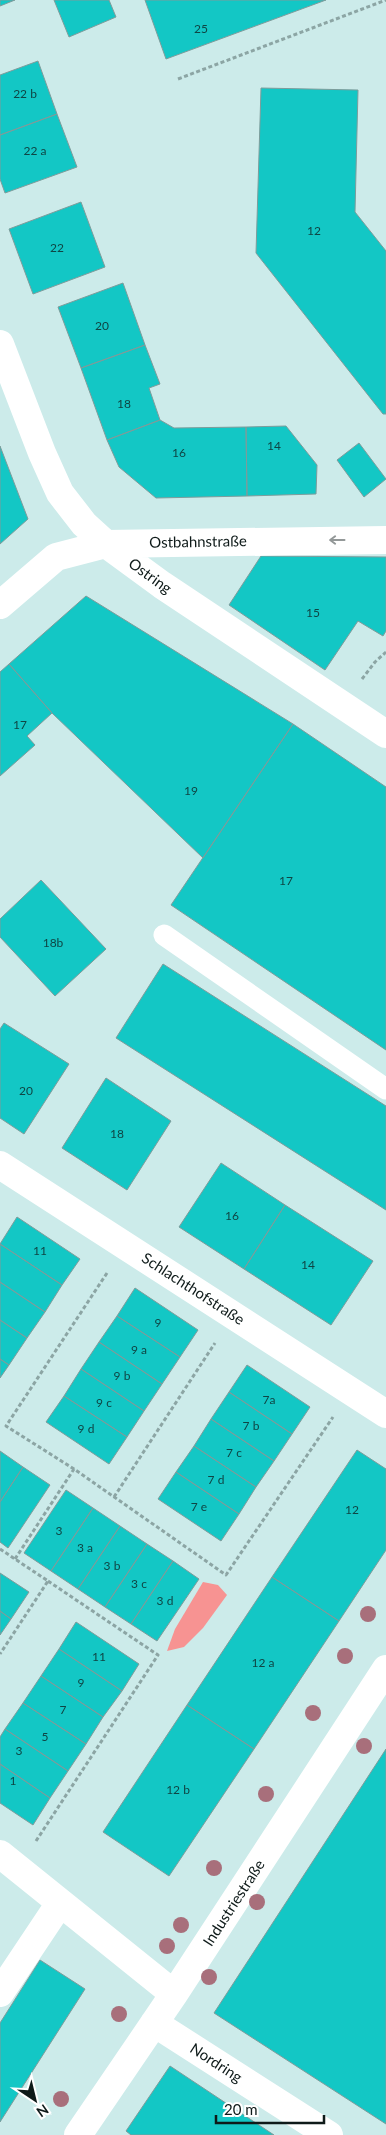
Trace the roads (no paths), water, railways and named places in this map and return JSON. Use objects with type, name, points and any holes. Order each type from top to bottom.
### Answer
[{"type":"street","name":"Ostring","points":[[0,344],[42,453],[60,492],[84,524],[106,544],[162,585],[386,734]]},
{"type":"street","name":"Ostbahnstraße","points":[[0,605],[56,557],[106,544],[386,540]]},
{"type":"street","name":"Schlachthofstraße","points":[[0,1165],[386,1414]]},
{"type":"street","name":"Industriestraße","points":[[78,2135],[174,1994],[386,1669]]},
{"type":"street","points":[[9,1861],[174,1994]]},
{"type":"street","points":[[0,1993],[60,1903]]},
{"type":"street","name":"Nordring","points":[[154,2023],[329,2135]]},
{"type":"lane","points":[[164,934],[386,1089]]}]
